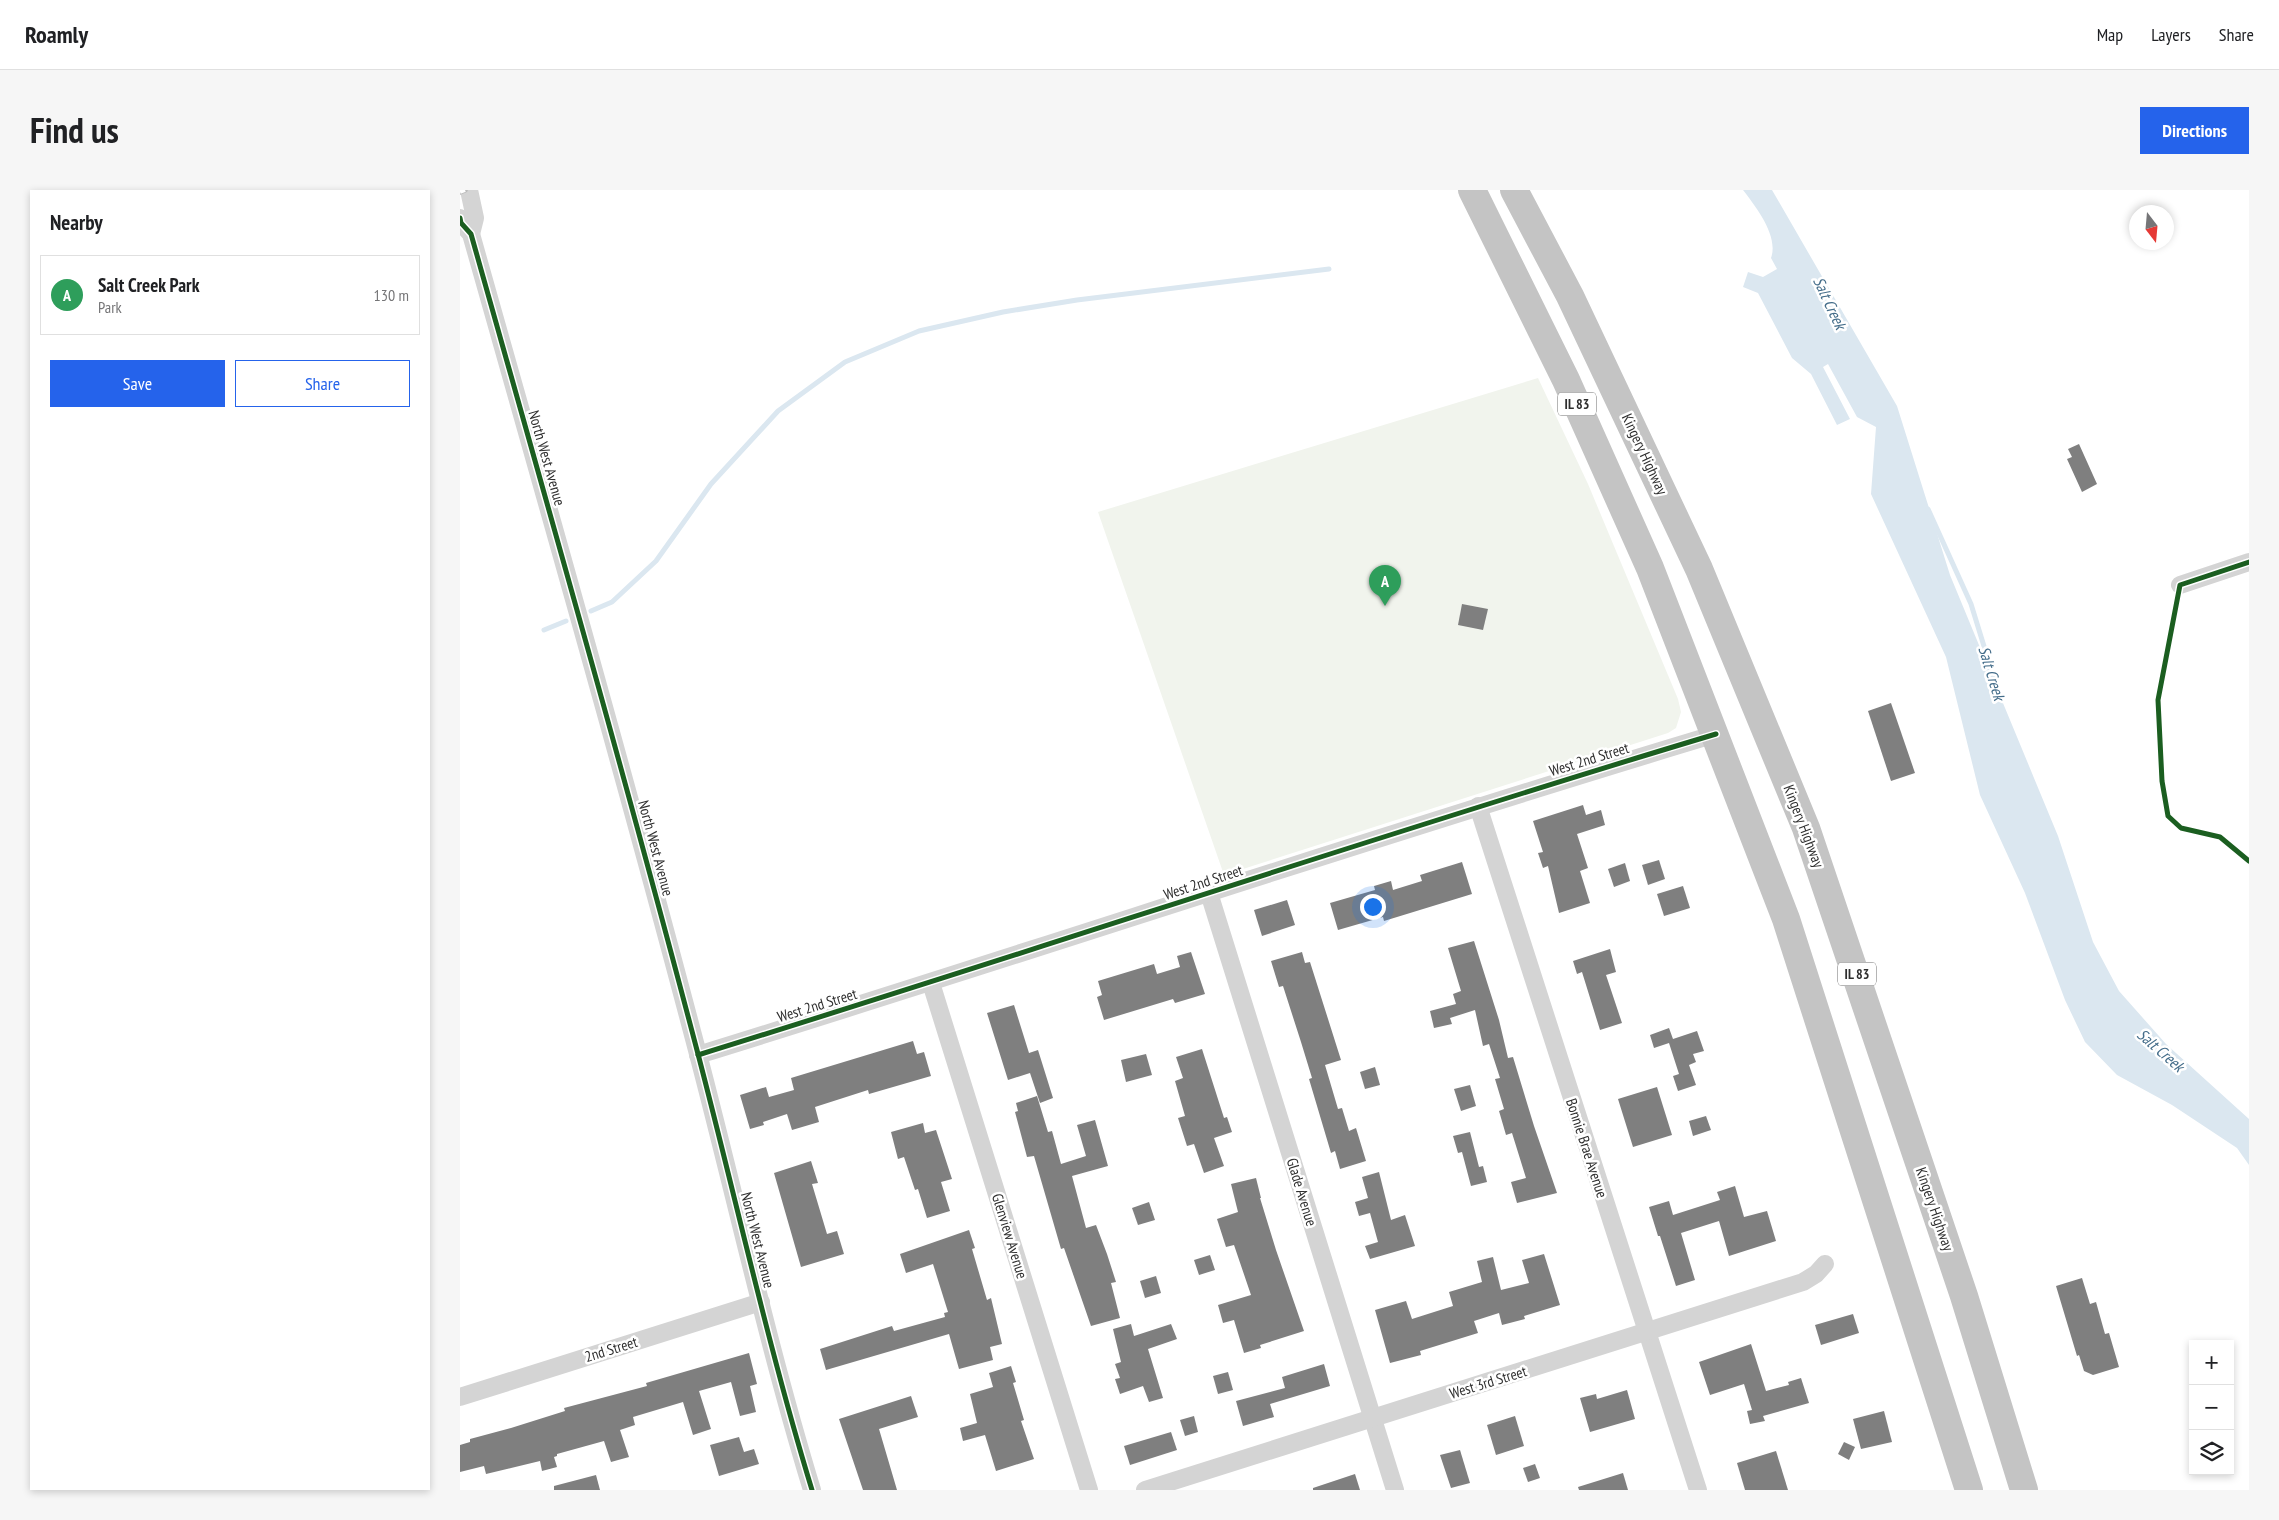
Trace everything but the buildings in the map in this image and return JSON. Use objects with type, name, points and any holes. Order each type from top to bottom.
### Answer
[{"type":"highway","name":"IL 83","points":[[1472,190],[1570,389],[1650,568],[1716,734],[1786,919],[1969,1490]]},
{"type":"highway","name":"Kingery Highway","points":[[1514,190],[1570,296],[1699,568],[1806,828],[1964,1296],[2024,1490]]},
{"type":"street","name":"North West Avenue","points":[[465,237],[475,218],[469,190]]},
{"type":"street","name":"North West Avenue","points":[[460,218],[627,789],[698,1055],[787,1408],[812,1490]]},
{"type":"street","points":[[2180,585],[2249,562]]},
{"type":"street","name":"West 2nd Street","points":[[698,1055],[931,983],[1478,806],[1716,734]]},
{"type":"street","name":"Bonnie Brae Avenue","points":[[1478,806],[1698,1490]]},
{"type":"street","name":"Glade Avenue","points":[[1209,893],[1395,1490]]},
{"type":"street","name":"Glenview Avenue","points":[[931,983],[1089,1490]]},
{"type":"street","name":"West 3rd Street","points":[[1145,1490],[1803,1282],[1816,1274],[1825,1264]]},
{"type":"street","name":"2nd Street","points":[[460,1397],[761,1302]]},
{"type":"shaded area","points":[[1538,378],[1588,484],[1678,699],[1681,712],[1676,728],[1668,733],[1224,875],[1098,512]]},
{"type":"water","points":[[1743,190],[1772,190],[1897,406],[1950,575],[2058,836],[2093,942],[2119,991],[2166,1044],[2249,1119],[2249,1165],[2237,1148],[2172,1105],[2117,1075],[2085,1042],[2065,1000],[2025,893],[1980,795],[1946,657],[1871,494],[1876,427],[1857,417],[1828,364],[1823,367],[1850,419],[1837,425],[1811,374],[1792,358],[1758,293],[1743,287],[1748,272],[1763,277],[1777,269],[1771,258],[1773,249],[1769,231],[1760,213]]},
{"type":"waterway","points":[[591,611],[612,602],[656,561],[711,484],[778,411],[845,362],[919,331],[1003,312],[1077,300],[1329,269]]},
{"type":"waterway","name":"Salt Creek","points":[[1928,509],[1971,604],[1999,695]]},
{"type":"waterway","points":[[544,630],[566,621]]},
{"type":"railway","points":[[460,192],[465,190]]},
{"type":"cycle path","points":[[460,218],[461,223],[471,234],[615,746],[698,1054],[781,1382],[812,1490]]},
{"type":"cycle path","points":[[2249,562],[2180,585],[2158,700],[2162,781],[2168,816],[2181,828],[2220,837],[2249,861]]},
{"type":"cycle path","points":[[698,1055],[1461,812],[1716,734]]},
{"type":"place","name":"Salt Creek Park","points":[[1385,606]]}]
